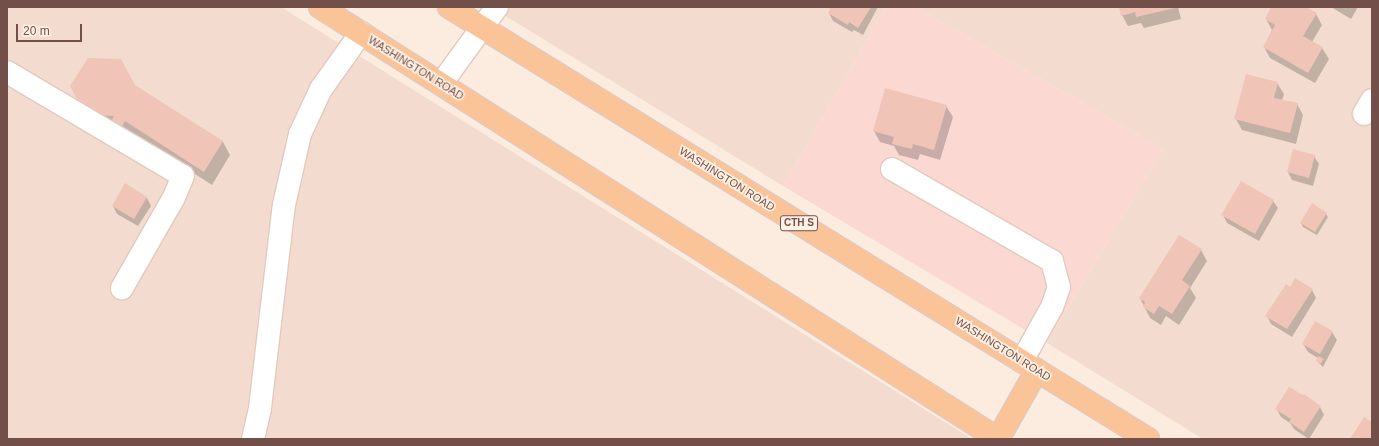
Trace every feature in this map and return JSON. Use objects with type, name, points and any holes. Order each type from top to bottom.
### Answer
[{"type":"main road","name":"WASHINGTON ROAD","points":[[320,7],[998,439]]},
{"type":"main road","name":"WASHINGTON ROAD","points":[[449,7],[1148,439]]},
{"type":"main road","points":[[998,439],[1029,366]]},
{"type":"lane","points":[[441,84],[497,7]]},
{"type":"lane","points":[[253,439],[260,408],[284,205],[300,134],[321,89],[361,33]]},
{"type":"lane","points":[[7,72],[183,176],[173,199],[122,288]]},
{"type":"lane","points":[[892,169],[1052,261],[1059,287],[1029,366]]},
{"type":"shaded area","points":[[7,7],[281,7],[972,439],[7,439]]},
{"type":"shaded area","points":[[491,7],[886,7],[783,186]]},
{"type":"shaded area","points":[[886,7],[916,7],[1163,149],[1047,343],[783,186]]},
{"type":"shaded area","points":[[916,7],[1372,7],[1372,439],[1203,439],[1047,343],[1163,149]]},
{"type":"building","points":[[828,7],[871,7],[858,28],[849,22],[848,25],[828,13],[830,9]]},
{"type":"building","points":[[1119,7],[1175,8],[1136,17],[1135,12],[1121,16]]},
{"type":"building","points":[[1271,7],[1306,7],[1317,13],[1303,36],[1323,47],[1308,73],[1263,47],[1275,25],[1265,19]]},
{"type":"building","points":[[88,58],[121,59],[135,85],[223,141],[204,172],[125,121],[121,128],[111,122],[114,116],[85,115],[70,86]]},
{"type":"building","points":[[1246,74],[1278,82],[1274,98],[1298,103],[1290,133],[1234,119]]},
{"type":"building","points":[[885,88],[947,105],[934,150],[913,144],[912,149],[892,144],[894,137],[873,131]]},
{"type":"building","points":[[1293,149],[1315,155],[1309,178],[1287,172]]},
{"type":"building","points":[[1241,181],[1274,200],[1255,234],[1221,215]]},
{"type":"building","points":[[125,183],[147,197],[134,219],[112,206]]},
{"type":"building","points":[[1312,203],[1327,213],[1315,232],[1300,223]]},
{"type":"building","points":[[1179,235],[1202,249],[1182,280],[1190,286],[1172,314],[1159,306],[1154,314],[1143,307],[1145,302],[1139,298]]},
{"type":"building","points":[[1295,278],[1313,289],[1287,329],[1265,316],[1286,284],[1290,287]]},
{"type":"building","points":[[1315,321],[1333,331],[1320,354],[1302,344]]},
{"type":"building","points":[[1318,356],[1324,359],[1320,364],[1316,361]]},
{"type":"building","points":[[1289,387],[1303,395],[1304,394],[1321,406],[1304,432],[1289,422],[1291,419],[1275,409]]},
{"type":"building","points":[[1364,417],[1372,422],[1372,439],[1350,439]]}]
